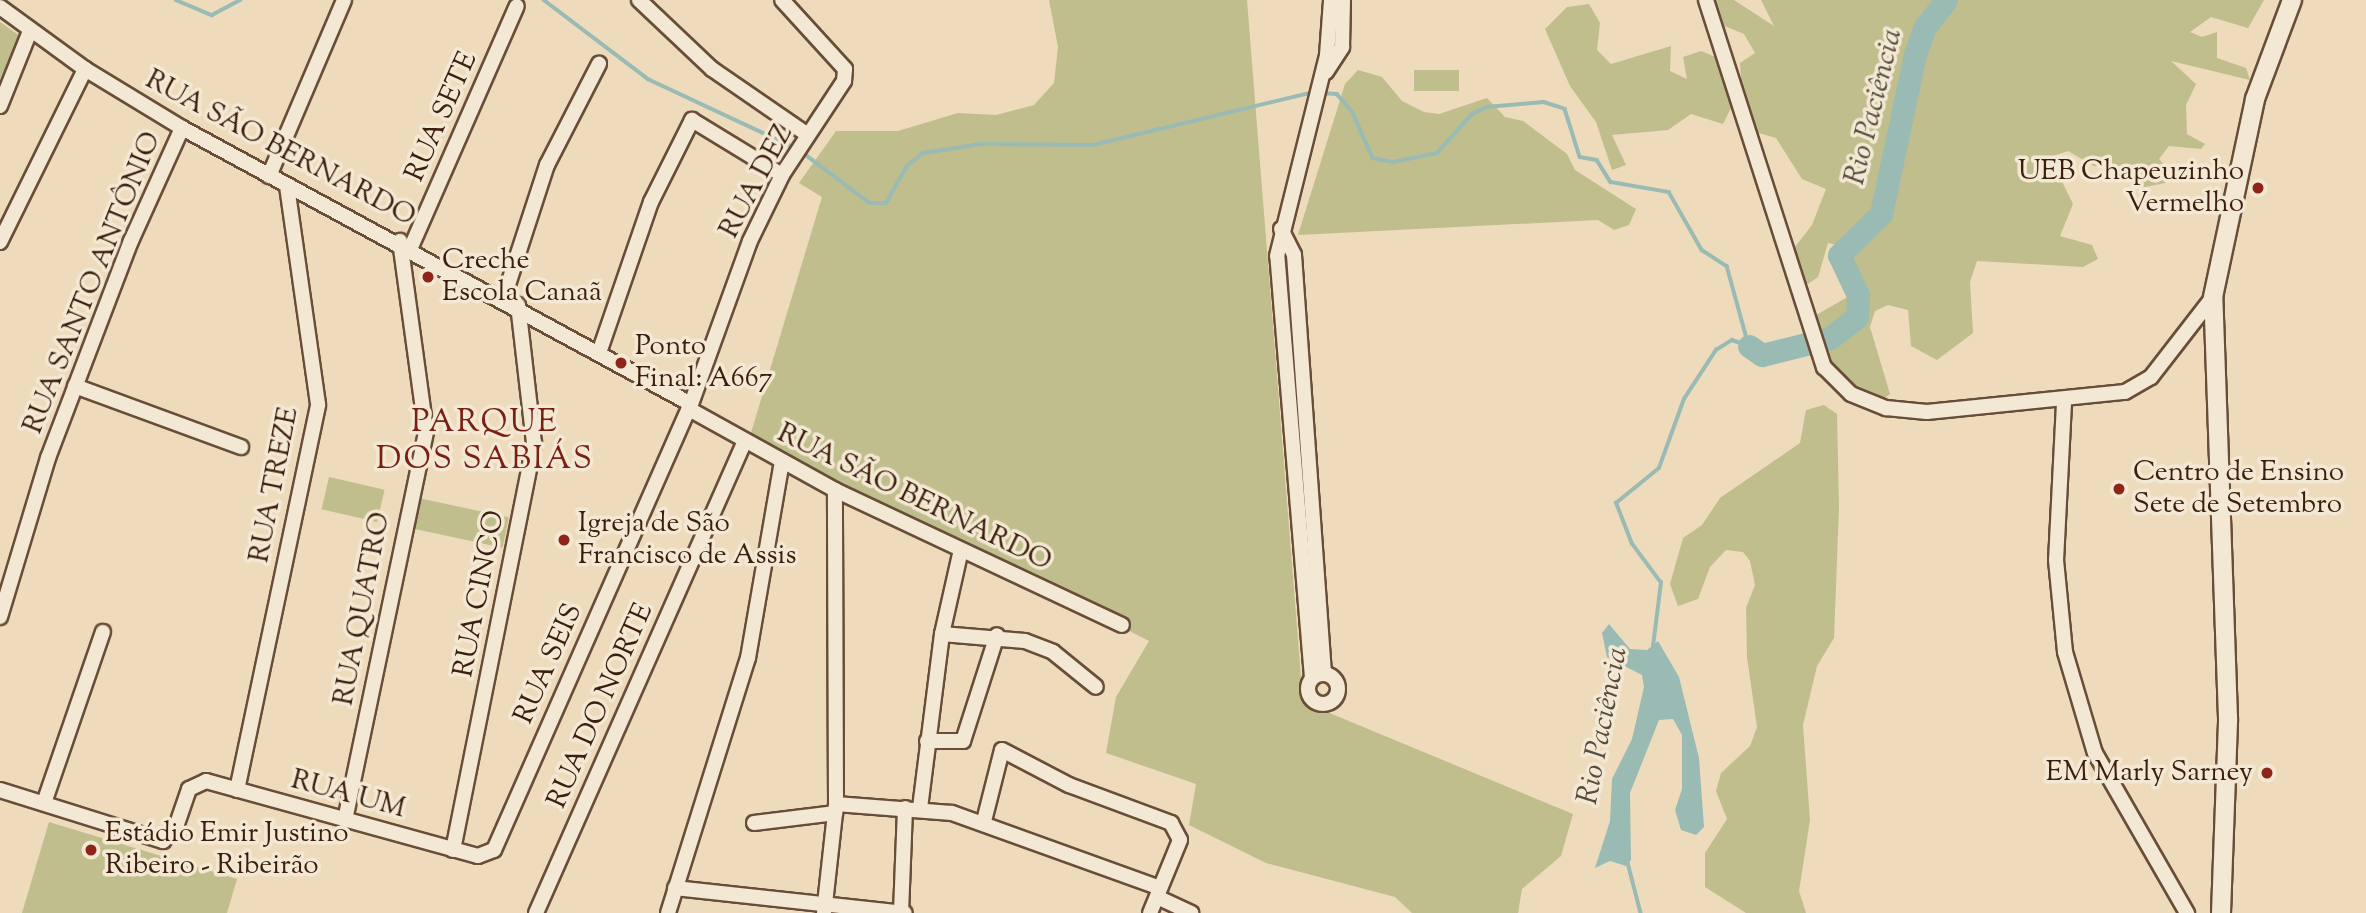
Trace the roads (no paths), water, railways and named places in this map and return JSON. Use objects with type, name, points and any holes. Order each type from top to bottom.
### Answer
[{"type":"street","points":[[269,176],[344,0]]},
{"type":"street","points":[[639,0],[712,69],[805,140]]},
{"type":"street","points":[[1318,676],[1277,283],[1281,229],[1321,79],[1331,0]]},
{"type":"street","points":[[1321,79],[1342,47],[1343,0]]},
{"type":"street","points":[[1706,0],[1818,348],[1836,384],[1867,402],[1948,411],[2064,403],[2142,384],[2213,297]]},
{"type":"street","points":[[2221,913],[2228,718],[2213,297],[2255,99],[2292,0]]},
{"type":"street","name":"RUA DEZ","points":[[690,406],[750,241],[782,174],[844,81],[845,69],[788,2]]},
{"type":"street","name":"RUA SÃO BERNARDO","points":[[0,6],[30,31],[85,69],[183,128],[287,186],[406,244],[600,350],[744,443],[835,490],[1122,625]]},
{"type":"street","name":"RUA SETE","points":[[406,244],[517,6]]},
{"type":"street","points":[[0,106],[30,31]]},
{"type":"street","points":[[504,297],[547,165],[599,64]]},
{"type":"street","points":[[0,242],[85,69]]},
{"type":"street","points":[[600,350],[651,202],[692,120],[782,174]]},
{"type":"street","name":"RUA SANTO ANTÔNIO","points":[[0,617],[75,386],[183,128]]},
{"type":"street","name":"RUA TREZE","points":[[237,790],[317,404],[287,186]]},
{"type":"street","name":"RUA QUATRO","points":[[345,820],[426,431],[406,244]]},
{"type":"street","name":"RUA CINCO","points":[[453,850],[534,443],[517,305]]},
{"type":"street","points":[[75,386],[241,447]]},
{"type":"street","points":[[2064,403],[2056,560],[2065,652],[2095,753],[2187,913]]},
{"type":"street","name":"RUA SEIS","points":[[478,856],[494,850],[690,406]]},
{"type":"street","name":"RUA DO NORTE","points":[[536,913],[744,443]]},
{"type":"street","points":[[668,913],[748,658],[782,462]]},
{"type":"street","points":[[825,910],[835,809],[835,490]]},
{"type":"street","points":[[920,808],[942,634],[961,550]]},
{"type":"street","points":[[0,790],[44,803],[103,632]]},
{"type":"street","points":[[942,634],[997,635],[1054,652],[1096,687]]},
{"type":"street","points":[[927,741],[963,741],[997,635]]},
{"type":"street","points":[[984,821],[1002,750],[1069,785],[1171,823],[1180,840],[1150,913]]},
{"type":"street","name":"RUA UM","points":[[44,803],[163,841],[177,824],[189,789],[206,781],[478,856]]},
{"type":"street","points":[[675,888],[825,910],[902,913],[905,808]]},
{"type":"street","points":[[754,822],[835,809],[905,808],[920,808],[984,821],[1158,893],[1191,913]]},
{"type":"water","points":[[1609,624],[1630,649],[1647,650],[1658,641],[1679,677],[1699,758],[1704,827],[1696,835],[1681,830],[1675,810],[1682,789],[1682,735],[1673,719],[1659,720],[1630,793],[1631,860],[1626,866],[1610,861],[1595,868],[1610,821],[1612,779],[1632,739],[1644,687],[1642,675],[1607,657],[1602,633]]},
{"type":"waterway","points":[[176,0],[212,15],[240,0]]},
{"type":"waterway","points":[[544,0],[648,79],[795,148]]},
{"type":"waterway","name":"Rio Paciência","points":[[1749,346],[1762,355],[1830,338],[1857,317],[1858,295],[1839,255],[1881,214],[1915,54],[1925,27],[1946,0]]},
{"type":"waterway","points":[[802,152],[870,203],[886,203],[907,166],[923,153],[982,144],[1093,145],[1314,92]]},
{"type":"waterway","points":[[1322,93],[1337,94],[1352,111],[1373,158],[1393,162],[1437,153],[1472,114],[1487,107],[1544,102],[1565,109],[1580,157],[1597,160],[1611,182],[1669,192],[1702,250],[1727,266],[1749,346]]},
{"type":"waterway","name":"Rio Paciência","points":[[1653,646],[1661,583],[1632,544],[1616,503],[1659,468],[1684,399],[1716,350],[1732,340],[1749,346]]},
{"type":"waterway","name":"Rio Paciência","points":[[1627,859],[1641,913]]},
{"type":"place","name":"UEB Chapeuzinho Vermelho","points":[[2258,188]]},
{"type":"place","name":"Creche Escola Canaã","points":[[428,277]]},
{"type":"place","name":"Ponto Final: A667","points":[[621,363]]},
{"type":"place","name":"Centro de Ensino Sete de Setembro","points":[[2119,489]]},
{"type":"place","name":"Igreja de São Francisco de Assis","points":[[564,540]]},
{"type":"place","name":"EM Marly Sarney","points":[[2267,773]]},
{"type":"place","name":"Estádio Emir Justino Ribeiro - Ribeirão","points":[[91,850]]},
{"type":"district","name":"PARQUE DOS SABIÁS","points":[[485,442]]}]
